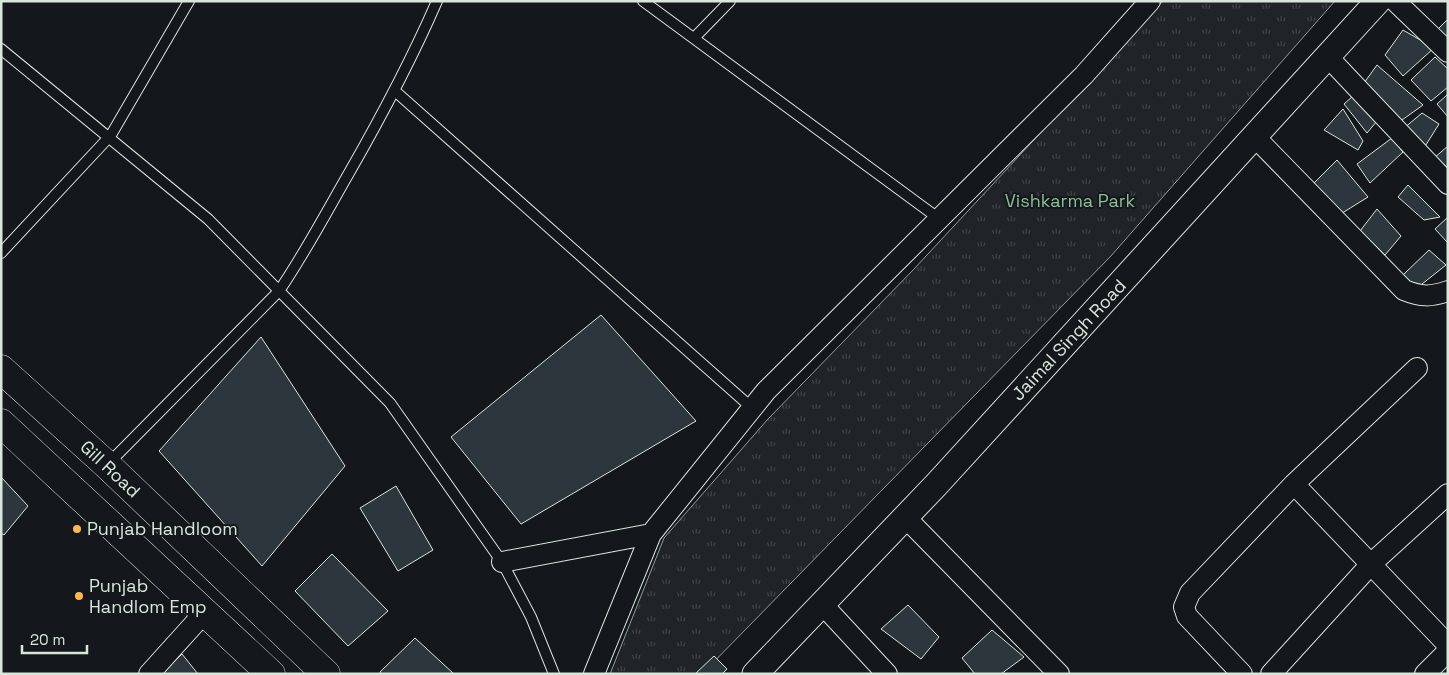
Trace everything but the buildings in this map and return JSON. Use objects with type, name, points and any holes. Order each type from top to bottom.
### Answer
[{"type":"main road","name":"Gill Road","points":[[1,369],[107,465],[326,674]]},
{"type":"main road","points":[[5,433],[205,612],[271,674]]},
{"type":"street","points":[[594,674],[651,534],[766,391],[1084,75],[1150,1]]},
{"type":"street","name":"Jaimal Singh Road","points":[[755,674],[905,517],[1328,58],[1378,1]]},
{"type":"street","points":[[1395,1],[1448,52]]},
{"type":"street","points":[[1328,58],[1448,184]]},
{"type":"street","points":[[1255,137],[1404,290],[1432,297],[1448,291]]},
{"type":"street","points":[[1242,674],[1201,632],[1184,607],[1190,593],[1294,484],[1417,368]]},
{"type":"street","points":[[1294,484],[1448,645]]},
{"type":"street","points":[[1271,674],[1372,564],[1448,494]]},
{"type":"street","points":[[905,517],[1059,674]]},
{"type":"street","points":[[502,562],[651,534]]},
{"type":"street","points":[[822,604],[887,674]]},
{"type":"street","points":[[149,674],[205,612]]},
{"type":"street","points":[[1425,674],[1448,651]]},
{"type":"lane","points":[[1,253],[109,136],[189,1]]},
{"type":"lane","points":[[107,465],[279,291],[301,259],[395,91],[412,59],[437,1]]},
{"type":"lane","points":[[643,1],[695,37],[938,218]]},
{"type":"lane","points":[[695,37],[730,1]]},
{"type":"lane","points":[[1,49],[208,219],[390,404],[502,562],[531,617],[554,674]]},
{"type":"lane","points":[[395,91],[752,408]]},
{"type":"green space","name":"Vishkarma Park","points":[[1163,1],[1335,1],[1110,257],[702,674],[610,674],[664,538],[768,419],[914,269]]},
{"type":"place","name":"Punjab Handloom","points":[[77,529]]},
{"type":"place","name":"Punjab Handlom Emp","points":[[79,596]]}]
